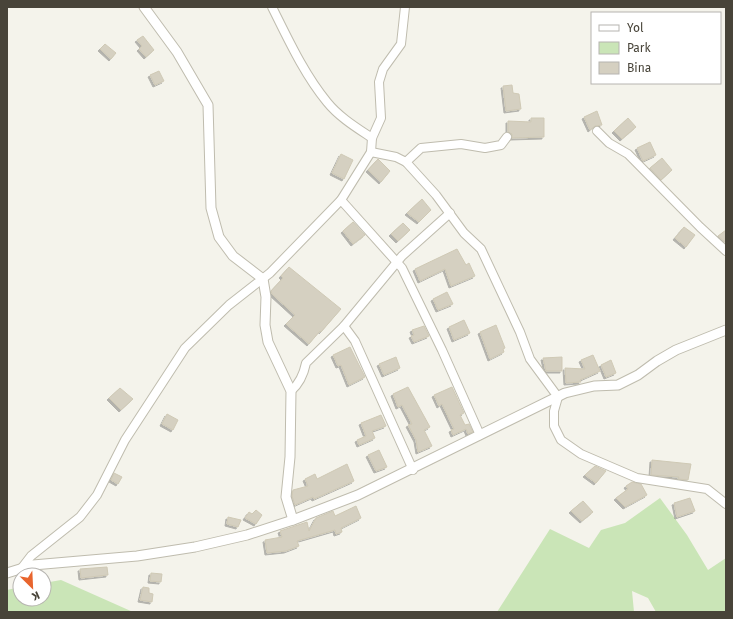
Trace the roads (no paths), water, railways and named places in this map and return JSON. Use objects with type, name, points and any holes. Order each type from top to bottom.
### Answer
[{"type":"street","points":[[144,7],[177,52],[208,105],[211,208],[219,237],[233,256],[263,279],[266,297],[265,325],[268,342],[291,391],[290,457],[286,497],[293,520]]},
{"type":"street","points":[[272,7],[300,61],[327,103],[347,122],[372,138]]},
{"type":"street","points":[[23,567],[31,556],[80,517],[92,500],[125,440],[185,348],[229,305],[263,279],[341,200],[371,152],[372,138],[381,118],[379,82],[383,69],[401,44],[405,7]]},
{"type":"street","points":[[597,131],[609,143],[628,154],[700,227],[726,251]]},
{"type":"street","points":[[406,162],[421,148],[461,144],[485,148],[501,145],[507,137]]},
{"type":"street","points":[[371,152],[396,157],[406,162],[450,213],[464,233],[481,249],[520,332],[530,359],[558,397]]},
{"type":"street","points":[[341,200],[397,262],[442,350],[480,435]]},
{"type":"street","points":[[291,391],[296,387],[306,363],[344,326],[397,262],[450,213]]},
{"type":"street","points":[[344,326],[355,341],[412,470]]},
{"type":"street","points":[[27,567],[33,565],[137,556],[195,547],[247,535],[293,520],[358,496],[558,397],[594,386],[618,385],[638,375],[657,361],[676,350],[726,330]]},
{"type":"street","points":[[558,397],[554,411],[554,426],[561,440],[581,454],[637,478],[707,489],[726,504]]}]
